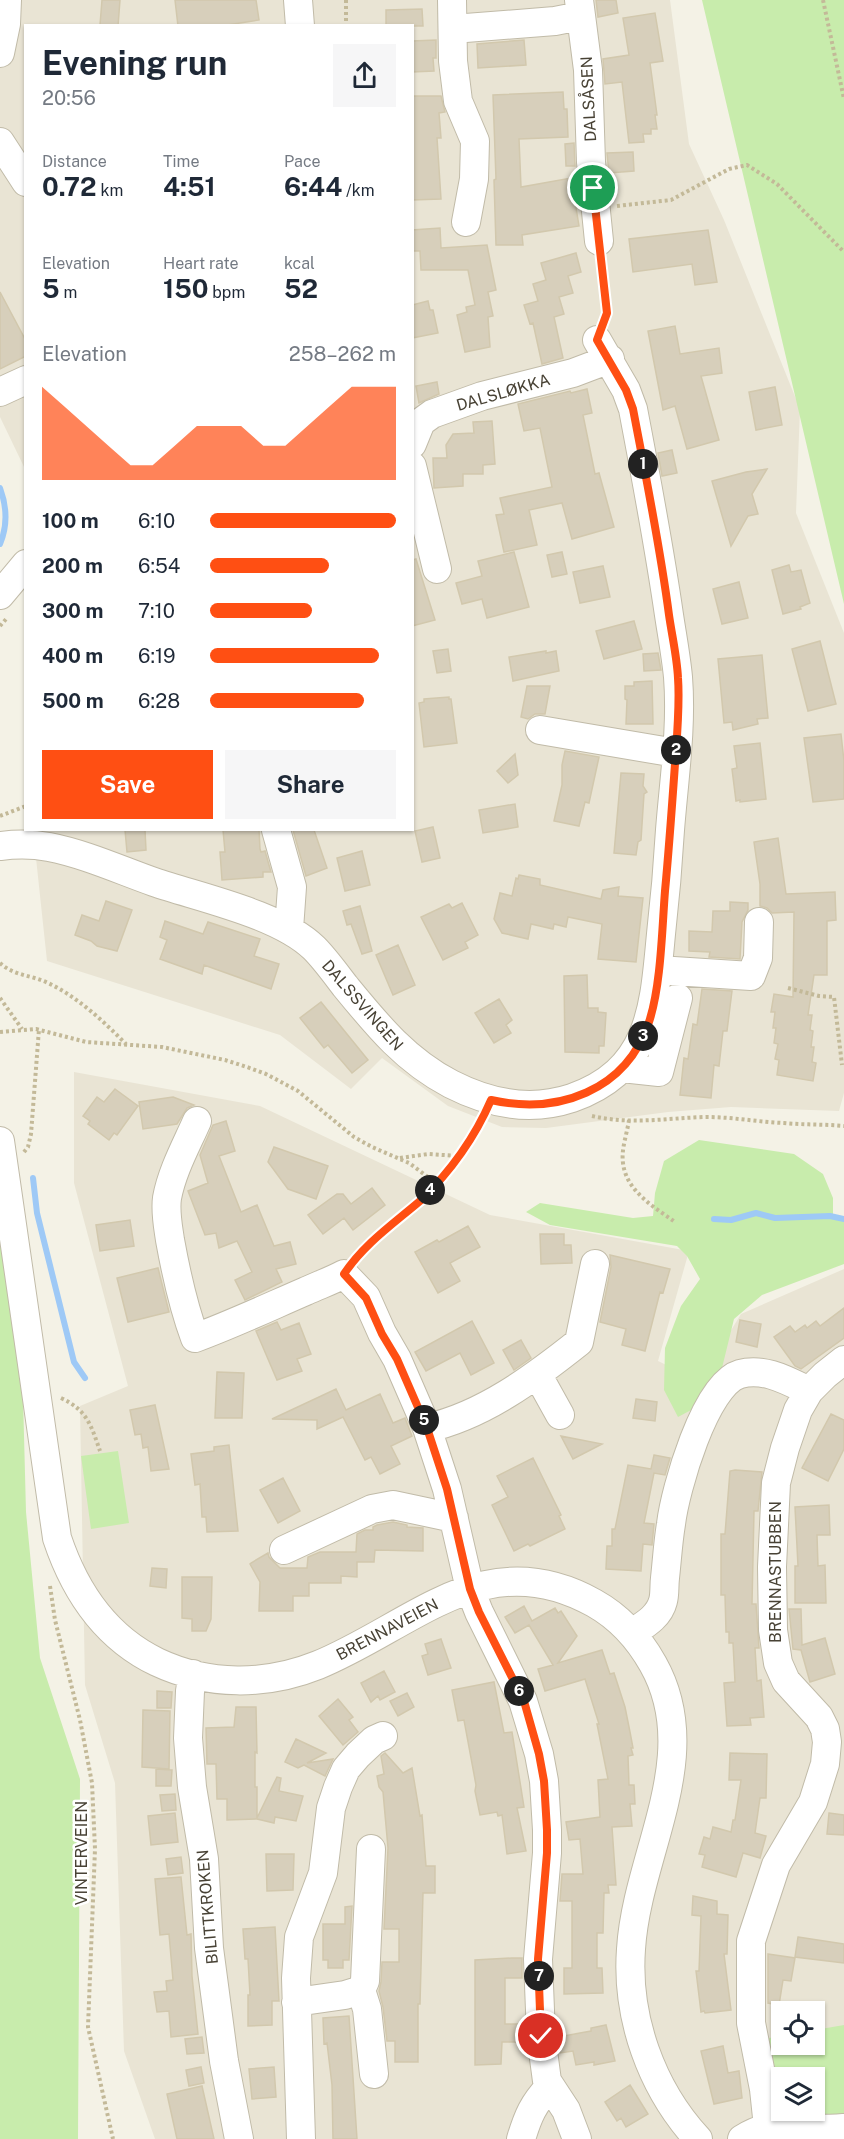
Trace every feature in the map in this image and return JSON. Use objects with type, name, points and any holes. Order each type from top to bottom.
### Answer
[{"type":"street","points":[[0,52],[6,24],[7,0]]},
{"type":"street","points":[[298,0],[300,24]]},
{"type":"street","points":[[452,0],[453,61],[458,101],[471,128],[476,148],[474,179],[466,222]]},
{"type":"street","points":[[453,29],[555,21],[579,8]]},
{"type":"street","name":"DALSÅSEN","points":[[579,8],[588,70],[591,162],[599,241]]},
{"type":"street","points":[[0,142],[24,179]]},
{"type":"street","name":"DALSLØKKA","points":[[414,439],[421,422],[432,414],[482,396],[573,373],[604,349]]},
{"type":"street","name":"DALSSVINGEN","points":[[0,846],[45,846],[76,854],[253,914],[289,929],[316,950],[397,1047],[417,1064],[453,1085],[491,1100],[515,1106],[558,1102],[593,1090],[622,1068],[641,1040],[650,1021],[658,970],[676,753],[678,678],[664,581],[633,409],[626,390],[604,349]]},
{"type":"street","points":[[0,392],[24,381]]},
{"type":"street","points":[[414,474],[437,569]]},
{"type":"street","points":[[0,596],[24,566]]},
{"type":"street","points":[[540,730],[676,753]]},
{"type":"street","points":[[276,831],[292,887],[289,929]]},
{"type":"street","points":[[658,970],[751,976],[758,958],[759,922]]},
{"type":"street","points":[[622,1068],[659,1072],[678,998]]},
{"type":"street","points":[[197,1121],[178,1162],[167,1199],[167,1218],[175,1267],[186,1316],[195,1338],[237,1323],[344,1274],[366,1298],[382,1334],[397,1359],[427,1428],[454,1518],[470,1589],[479,1612],[524,1701],[539,1754],[544,1781],[547,1853],[538,1959],[543,2063],[547,2081],[566,2110],[577,2139]]},
{"type":"street","name":"BRENNAVEIEN","points":[[1,1150],[53,1522],[66,1565],[88,1605],[119,1638],[148,1658],[177,1670],[224,1680],[256,1680],[304,1670],[338,1655],[404,1619],[470,1589],[489,1584],[518,1581],[558,1587],[598,1605],[632,1633],[645,1650],[661,1679],[672,1717],[674,1742],[667,1789],[635,1913],[630,1955],[631,1995],[643,2044],[656,2077],[673,2106],[698,2139]]},
{"type":"street","points":[[427,1428],[443,1425],[510,1393],[579,1342],[595,1264]]},
{"type":"street","name":"BRENNASTUBBEN","points":[[768,2127],[764,2089],[751,2023],[751,1941],[776,1865],[813,1802],[825,1764],[827,1742],[825,1729],[819,1717],[786,1681],[778,1663],[773,1630],[772,1567],[776,1483],[798,1410],[809,1391],[844,1360]]},
{"type":"street","points":[[632,1633],[654,1617],[663,1601],[675,1501],[687,1459],[706,1413],[717,1394],[738,1375],[753,1372],[768,1374],[809,1391]]},
{"type":"street","points":[[540,1379],[560,1415]]},
{"type":"street","points":[[284,1550],[372,1509],[393,1505],[454,1518]]},
{"type":"street","name":"BILITTKROKEN","points":[[193,1674],[188,1738],[192,1787],[204,1859],[209,1948],[224,2061],[240,2139]]},
{"type":"street","points":[[301,2139],[296,2002],[299,1937],[323,1873],[331,1808],[338,1787],[346,1769],[358,1755],[374,1740],[383,1736]]},
{"type":"street","points":[[371,1849],[367,1958],[362,1990],[367,2009],[374,2074]]},
{"type":"street","points":[[296,2002],[345,1995],[362,1990]]},
{"type":"street","points":[[521,2139],[528,2114],[550,2086]]},
{"type":"street","points":[[742,2139],[768,2127],[844,2128]]},
{"type":"path","points":[[346,0],[346,24]]},
{"type":"path","points":[[823,0],[844,99]]},
{"type":"path","points":[[596,209],[671,200],[729,169],[747,165],[777,184],[844,252]]},
{"type":"path","points":[[599,241],[607,313],[604,349]]},
{"type":"path","points":[[0,816],[24,807]]},
{"type":"path","points":[[0,963],[12,971],[49,983],[92,1012],[126,1044]]},
{"type":"path","points":[[788,988],[819,996],[834,997],[842,1065]]},
{"type":"path","points":[[0,998],[20,1029]]},
{"type":"path","points":[[1,1150],[22,1155],[30,1141],[39,1029]]},
{"type":"path","points":[[0,1032],[39,1029],[86,1042],[126,1044],[199,1054],[266,1074],[298,1091],[363,1142],[400,1158],[436,1183]]},
{"type":"path","points":[[344,1274],[356,1256],[421,1199],[459,1156],[485,1115],[491,1100]]},
{"type":"path","points":[[558,1102],[571,1111],[606,1119],[654,1122],[705,1117],[844,1126]]},
{"type":"path","points":[[629,1120],[623,1165],[632,1185],[644,1199],[675,1222]]},
{"type":"path","points":[[400,1158],[428,1154],[459,1156]]},
{"type":"path","points":[[56,1397],[67,1401],[83,1413],[89,1421],[100,1451]]},
{"type":"path","name":"VINTERVEIEN","points":[[50,1580],[55,1620],[78,1711],[92,1783],[95,1849],[88,2027],[113,2139]]},
{"type":"shaded area","points":[[0,0],[670,0],[689,144],[724,220],[800,409],[796,513],[844,633],[844,1093],[839,1111],[731,1107],[668,1112],[546,1128],[502,1127],[448,1106],[382,1058],[351,1089],[280,1035],[47,961],[33,831],[414,831],[414,24],[24,24],[24,467],[0,417]]},
{"type":"shaded area","points":[[74,1072],[260,1106],[490,1215],[689,1251],[658,1361],[700,1381],[741,1314],[844,1269],[844,2139],[155,2139],[124,2051],[115,1783],[85,1685],[80,1406],[128,1386],[74,1183]]},
{"type":"green space","points":[[702,0],[844,0],[844,604]]},
{"type":"green space","points":[[699,1140],[794,1154],[823,1174],[833,1198],[833,1215],[844,1217],[844,1264],[762,1295],[734,1319],[722,1368],[693,1409],[678,1417],[664,1390],[665,1348],[681,1306],[700,1279],[687,1256],[677,1246],[550,1225],[526,1212],[540,1203],[633,1218],[653,1216],[655,1193],[664,1161]]},
{"type":"green space","points":[[0,1221],[23,1397],[26,1512],[40,1658],[80,1779],[78,2139],[0,2139]]},
{"type":"green space","points":[[118,1451],[129,1523],[91,1529],[81,1456]]},
{"type":"green space","points":[[844,2025],[844,2122],[825,2121],[825,2067],[771,2067],[771,2072],[763,2039],[771,2038],[771,2055],[825,2055],[825,2028]]},
{"type":"building","points":[[102,0],[120,0],[118,24],[100,24]]},
{"type":"building","points":[[175,0],[256,0],[259,20],[234,24],[178,24]]},
{"type":"building","points":[[596,0],[616,0],[618,13],[598,17]]},
{"type":"building","points":[[422,9],[423,26],[386,24],[386,10]]},
{"type":"building","points":[[655,13],[663,61],[650,63],[657,129],[651,129],[651,134],[643,134],[644,142],[629,143],[622,82],[605,84],[603,59],[629,55],[623,18]]},
{"type":"building","points":[[436,40],[436,58],[433,58],[434,71],[414,72],[414,41]]},
{"type":"building","points":[[524,40],[526,65],[478,68],[477,44]]},
{"type":"building","points":[[563,92],[564,109],[567,109],[568,137],[519,139],[521,187],[571,178],[579,226],[522,235],[523,245],[496,245],[493,95]]},
{"type":"building","points":[[414,96],[441,96],[445,112],[439,113],[441,138],[437,138],[441,199],[414,200]]},
{"type":"building","points":[[574,143],[575,166],[566,166],[565,144]]},
{"type":"building","points":[[633,152],[634,171],[609,173],[607,153]]},
{"type":"building","points":[[440,228],[441,248],[487,245],[496,290],[488,292],[493,316],[488,317],[490,347],[465,352],[457,315],[467,312],[466,307],[475,305],[468,270],[421,270],[420,251],[414,251],[414,230]]},
{"type":"building","points":[[708,230],[717,282],[695,285],[692,264],[633,272],[629,239]]},
{"type":"building","points":[[576,253],[581,272],[568,276],[573,293],[559,297],[564,314],[554,317],[563,358],[542,364],[533,323],[530,324],[524,305],[538,301],[533,284],[546,280],[541,263]]},
{"type":"building","points":[[0,292],[24,337],[24,357],[0,369]]},
{"type":"building","points":[[428,301],[430,310],[433,310],[438,333],[414,338],[414,304]]},
{"type":"building","points":[[675,326],[680,354],[719,348],[722,373],[701,376],[719,440],[687,449],[675,406],[663,410],[648,331]]},
{"type":"building","points":[[437,382],[439,394],[419,403],[416,386]]},
{"type":"building","points":[[775,387],[782,425],[756,430],[749,392]]},
{"type":"building","points":[[587,389],[592,413],[583,415],[595,474],[599,473],[614,527],[572,539],[562,503],[529,510],[537,545],[504,552],[496,515],[504,514],[500,498],[552,487],[540,428],[524,431],[518,404]]},
{"type":"building","points":[[492,421],[495,464],[483,465],[483,474],[463,474],[463,486],[434,488],[433,458],[447,458],[446,445],[453,434],[474,433],[473,422]]},
{"type":"building","points":[[672,450],[677,473],[662,476],[658,453]]},
{"type":"building","points":[[767,469],[752,494],[758,514],[748,516],[731,546],[712,481]]},
{"type":"building","points":[[514,552],[529,607],[487,618],[482,599],[462,604],[456,583],[482,576],[478,561]]},
{"type":"building","points":[[562,552],[567,574],[552,577],[547,555]]},
{"type":"building","points":[[416,559],[435,620],[414,625],[414,560]]},
{"type":"building","points":[[789,565],[791,572],[801,570],[810,603],[800,607],[801,609],[783,614],[772,570]]},
{"type":"building","points":[[603,566],[610,597],[580,603],[573,572]]},
{"type":"building","points":[[739,582],[748,618],[722,624],[713,589]]},
{"type":"building","points":[[634,621],[642,649],[604,659],[596,631]]},
{"type":"building","points":[[820,641],[836,704],[808,711],[792,649]]},
{"type":"building","points":[[448,649],[451,671],[437,673],[433,651]]},
{"type":"building","points":[[546,651],[546,653],[556,651],[559,671],[513,681],[509,657]]},
{"type":"building","points":[[658,653],[661,670],[644,671],[643,654]]},
{"type":"building","points":[[762,655],[768,718],[757,719],[758,724],[733,730],[732,722],[724,723],[718,659]]},
{"type":"building","points":[[652,681],[653,724],[626,724],[625,686],[634,686],[634,682]]},
{"type":"building","points":[[527,686],[550,686],[545,714],[535,714],[528,719],[521,717]]},
{"type":"building","points":[[449,697],[457,743],[424,747],[419,703],[424,702],[424,699]]},
{"type":"building","points":[[841,734],[844,799],[813,802],[804,738]]},
{"type":"building","points":[[760,743],[766,799],[736,801],[732,769],[737,768],[734,746]]},
{"type":"building","points":[[565,751],[599,757],[589,803],[585,802],[579,826],[554,821],[562,785]]},
{"type":"building","points":[[515,754],[518,775],[508,783],[497,771]]},
{"type":"building","points":[[621,773],[644,774],[643,786],[647,792],[644,794],[641,840],[638,842],[636,855],[614,853]]},
{"type":"building","points":[[515,804],[518,827],[483,833],[479,810]]},
{"type":"building","points":[[433,827],[440,858],[422,862],[415,831]]},
{"type":"building","points":[[125,831],[145,831],[146,850],[127,852]]},
{"type":"building","points":[[223,831],[259,831],[260,849],[261,852],[265,851],[271,872],[263,872],[263,877],[222,880],[220,852],[225,852]]},
{"type":"building","points":[[293,831],[314,831],[327,868],[306,876]]},
{"type":"building","points":[[778,838],[786,894],[835,892],[836,920],[827,921],[827,975],[814,975],[808,1015],[812,1015],[811,1047],[814,1047],[812,1062],[816,1063],[813,1081],[777,1075],[779,1060],[775,1059],[778,1044],[774,1043],[776,1028],[773,1028],[775,1012],[771,1012],[774,994],[793,997],[794,912],[772,913],[760,906],[760,884],[754,842]]},
{"type":"building","points":[[362,851],[370,885],[345,891],[337,858]]},
{"type":"building","points":[[519,875],[540,879],[540,885],[601,899],[603,890],[619,887],[618,896],[643,898],[636,962],[598,959],[602,924],[568,917],[566,927],[554,924],[553,929],[531,924],[528,939],[502,933],[494,919],[500,893],[512,896],[516,878],[518,879]]},
{"type":"building","points":[[106,901],[132,910],[117,951],[97,946],[75,935],[82,915],[99,921]]},
{"type":"building","points":[[730,902],[748,903],[748,910],[742,922],[740,959],[709,957],[710,952],[689,951],[689,931],[712,932],[713,911],[730,911]]},
{"type":"building","points":[[462,903],[478,935],[465,942],[468,948],[443,960],[421,917],[449,904],[452,908]]},
{"type":"building","points":[[360,906],[372,951],[362,954],[351,924],[347,925],[343,911]]},
{"type":"building","points":[[165,921],[203,934],[208,922],[260,939],[254,956],[279,964],[271,989],[204,965],[202,974],[160,959],[167,940],[160,937]]},
{"type":"building","points":[[398,945],[415,985],[393,995],[376,955]]},
{"type":"building","points":[[587,975],[588,1008],[598,1008],[598,1012],[606,1013],[604,1046],[599,1046],[599,1053],[565,1052],[564,976]]},
{"type":"building","points":[[702,989],[732,991],[727,1031],[723,1031],[719,1066],[714,1065],[711,1098],[680,1095],[684,1058],[688,1059],[693,1024],[697,1025]]},
{"type":"building","points":[[499,999],[512,1020],[506,1025],[511,1033],[494,1043],[475,1013]]},
{"type":"building","points":[[321,1002],[368,1060],[352,1073],[328,1045],[324,1048],[300,1018]]},
{"type":"building","points":[[115,1089],[138,1106],[117,1135],[114,1133],[109,1140],[88,1124],[90,1121],[83,1116],[97,1097],[104,1102]]},
{"type":"building","points":[[173,1097],[194,1105],[187,1108],[177,1124],[143,1129],[139,1102]]},
{"type":"building","points":[[226,1121],[235,1151],[219,1156],[241,1212],[257,1205],[274,1246],[290,1242],[296,1264],[276,1269],[282,1282],[245,1300],[235,1280],[252,1272],[237,1241],[219,1248],[216,1233],[205,1235],[188,1191],[208,1183],[200,1155],[213,1125]]},
{"type":"building","points":[[274,1147],[328,1166],[316,1199],[288,1189],[268,1162]]},
{"type":"building","points":[[372,1188],[385,1205],[353,1230],[344,1218],[323,1234],[308,1215],[337,1194],[343,1194],[351,1204]]},
{"type":"building","points":[[130,1220],[134,1246],[100,1251],[96,1225]]},
{"type":"building","points":[[468,1226],[480,1247],[450,1263],[460,1281],[438,1293],[415,1252]]},
{"type":"building","points":[[540,1234],[564,1234],[564,1245],[571,1245],[572,1263],[541,1264]]},
{"type":"building","points":[[610,1255],[670,1269],[663,1293],[660,1292],[645,1351],[622,1345],[626,1329],[600,1322],[611,1267]]},
{"type":"building","points":[[158,1268],[169,1312],[128,1322],[117,1278]]},
{"type":"building","points":[[844,1308],[844,1338],[801,1369],[795,1366],[774,1337],[790,1326],[795,1332],[805,1325],[807,1328],[816,1321],[820,1326]]},
{"type":"building","points":[[740,1320],[761,1324],[757,1347],[736,1342]]},
{"type":"building","points":[[472,1321],[494,1363],[471,1375],[460,1353],[426,1371],[415,1352]]},
{"type":"building","points":[[277,1322],[281,1330],[299,1323],[311,1354],[297,1359],[302,1371],[277,1380],[256,1331]]},
{"type":"building","points":[[521,1340],[531,1358],[514,1370],[503,1350]]},
{"type":"building","points":[[217,1372],[244,1373],[242,1418],[215,1418]]},
{"type":"building","points":[[336,1389],[346,1410],[380,1394],[393,1423],[405,1418],[412,1436],[391,1446],[400,1464],[380,1474],[371,1457],[365,1460],[343,1417],[317,1429],[317,1420],[272,1419]]},
{"type":"building","points":[[636,1399],[657,1402],[655,1421],[633,1418]]},
{"type":"building","points":[[155,1405],[169,1469],[151,1471],[148,1447],[143,1448],[141,1434],[135,1435],[130,1410]]},
{"type":"building","points":[[831,1414],[844,1420],[844,1449],[828,1481],[802,1468]]},
{"type":"building","points":[[561,1436],[602,1444],[573,1459]]},
{"type":"building","points":[[229,1445],[238,1531],[207,1532],[206,1517],[202,1517],[200,1484],[195,1485],[191,1454],[214,1451],[214,1447]]},
{"type":"building","points":[[654,1455],[670,1458],[665,1475],[654,1473],[644,1523],[654,1524],[652,1545],[643,1544],[641,1571],[606,1569],[607,1546],[612,1546],[612,1529],[615,1529],[628,1465],[651,1469]]},
{"type":"building","points":[[533,1458],[561,1515],[559,1516],[565,1529],[514,1551],[492,1505],[508,1497],[497,1476]]},
{"type":"building","points":[[730,1471],[762,1472],[758,1511],[754,1511],[752,1604],[756,1604],[759,1648],[755,1648],[757,1681],[761,1680],[764,1717],[750,1718],[751,1725],[727,1726],[724,1683],[735,1682],[733,1643],[729,1643],[729,1632],[726,1632],[725,1595],[721,1595],[721,1534],[725,1534]]},
{"type":"building","points":[[283,1478],[300,1511],[278,1523],[260,1490]]},
{"type":"building","points":[[829,1505],[830,1535],[817,1535],[818,1566],[825,1565],[826,1603],[795,1603],[795,1566],[798,1566],[795,1507]]},
{"type":"building","points":[[393,1522],[407,1525],[407,1527],[423,1528],[423,1551],[375,1550],[374,1562],[357,1562],[357,1577],[341,1576],[341,1583],[309,1583],[309,1596],[293,1596],[293,1611],[259,1611],[260,1582],[251,1563],[268,1553],[280,1568],[307,1568],[308,1557],[320,1552],[356,1552],[357,1534],[365,1530],[373,1530],[373,1527],[377,1525]]},
{"type":"building","points":[[152,1568],[167,1569],[166,1588],[150,1586]]},
{"type":"building","points":[[182,1577],[212,1577],[211,1619],[206,1631],[192,1631],[192,1619],[182,1618]]},
{"type":"building","points":[[524,1606],[532,1621],[555,1608],[558,1613],[561,1611],[577,1636],[558,1663],[602,1650],[610,1674],[614,1673],[625,1707],[633,1748],[631,1748],[633,1755],[628,1756],[629,1785],[634,1785],[635,1804],[630,1804],[632,1826],[612,1827],[616,1885],[608,1885],[609,1893],[604,1893],[603,1933],[597,1933],[597,1968],[602,1968],[603,1993],[564,1994],[564,1968],[572,1968],[572,1901],[560,1901],[562,1874],[583,1874],[580,1839],[569,1840],[566,1822],[600,1817],[598,1780],[608,1779],[597,1724],[599,1724],[585,1679],[545,1691],[538,1669],[553,1665],[529,1625],[515,1633],[505,1617]]},
{"type":"building","points":[[789,1609],[801,1609],[802,1645],[825,1638],[835,1674],[810,1682],[801,1650],[793,1649]]},
{"type":"building","points":[[441,1639],[451,1668],[428,1675],[422,1656],[428,1654],[425,1644]]},
{"type":"building","points":[[384,1671],[395,1692],[380,1700],[378,1696],[371,1702],[361,1683]]},
{"type":"building","points":[[494,1682],[504,1733],[512,1732],[524,1807],[517,1808],[526,1851],[507,1854],[502,1815],[498,1816],[497,1812],[480,1815],[464,1720],[458,1721],[452,1690]]},
{"type":"building","points":[[157,1691],[172,1692],[171,1708],[157,1708]]},
{"type":"building","points":[[407,1693],[414,1707],[398,1716],[390,1701]]},
{"type":"building","points":[[338,1699],[353,1717],[349,1720],[358,1732],[343,1745],[319,1716]]},
{"type":"building","points":[[236,1707],[256,1707],[257,1818],[277,1777],[281,1778],[279,1791],[303,1796],[296,1821],[275,1817],[274,1823],[257,1819],[227,1820],[227,1799],[217,1799],[216,1764],[207,1764],[206,1728],[234,1727]]},
{"type":"building","points":[[143,1710],[170,1711],[169,1769],[142,1767]]},
{"type":"building","points":[[296,1739],[326,1753],[307,1763],[333,1759],[325,1776],[304,1765],[298,1768],[285,1762]]},
{"type":"building","points":[[385,1753],[403,1773],[412,1768],[420,1816],[422,1815],[426,1866],[435,1866],[435,1893],[423,1893],[418,2062],[395,2062],[395,2041],[387,2041],[379,1991],[382,1962],[399,1962],[399,1929],[384,1929],[388,1848],[383,1792],[379,1787],[377,1776],[384,1774],[381,1756]]},
{"type":"building","points":[[730,1753],[767,1754],[766,1798],[760,1798],[755,1833],[766,1836],[760,1858],[743,1853],[736,1877],[702,1867],[705,1855],[699,1854],[704,1837],[710,1839],[713,1827],[731,1832],[733,1820],[735,1820],[741,1780],[729,1780]]},
{"type":"building","points":[[156,1769],[172,1770],[171,1786],[156,1786]]},
{"type":"building","points":[[175,1794],[176,1810],[162,1811],[160,1795]]},
{"type":"building","points":[[175,1813],[178,1842],[151,1845],[148,1816]]},
{"type":"building","points":[[829,1813],[844,1815],[844,1835],[827,1834]]},
{"type":"building","points":[[266,1854],[294,1854],[293,1890],[267,1891]]},
{"type":"building","points":[[181,1857],[183,1873],[168,1875],[166,1859]]},
{"type":"building","points":[[181,1877],[187,1935],[191,1934],[192,1976],[198,2034],[171,2037],[169,2011],[157,2012],[154,1992],[167,1991],[166,1981],[173,1980],[169,1934],[160,1935],[155,1879]]},
{"type":"building","points":[[693,1896],[717,1901],[717,1914],[728,1915],[727,1954],[724,1954],[731,2010],[701,2012],[696,1971],[699,1971],[701,1916],[692,1915]]},
{"type":"building","points":[[352,1906],[349,1960],[343,1960],[343,1968],[328,1968],[328,1960],[323,1960],[323,1924],[345,1924],[345,1907]]},
{"type":"building","points":[[275,1927],[279,2001],[272,2001],[272,2025],[248,2026],[248,1995],[250,1995],[248,1959],[245,1959],[243,1929]]},
{"type":"building","points":[[798,1937],[844,1944],[844,1963],[795,1957]]},
{"type":"building","points":[[768,1954],[795,1958],[791,1981],[783,1980],[780,2001],[768,2003]]},
{"type":"building","points":[[522,1958],[522,1978],[505,1978],[505,2024],[524,2024],[525,2042],[502,2042],[501,2064],[475,2065],[475,1960]]},
{"type":"building","points":[[349,2016],[357,2139],[333,2139],[332,2085],[327,2043],[324,2044],[323,2018]]},
{"type":"building","points":[[606,2025],[615,2061],[594,2065],[594,2062],[576,2065],[573,2051],[560,2053],[558,2037],[591,2031],[591,2028]]},
{"type":"building","points":[[202,2037],[204,2053],[187,2054],[185,2039]]},
{"type":"building","points":[[723,2046],[728,2073],[739,2071],[742,2098],[714,2104],[701,2051]]},
{"type":"building","points":[[201,2067],[204,2083],[189,2086],[186,2070]]},
{"type":"building","points":[[274,2067],[276,2097],[252,2099],[249,2069]]},
{"type":"building","points":[[630,2085],[648,2114],[626,2127],[621,2118],[617,2121],[605,2102]]},
{"type":"building","points":[[202,2086],[214,2139],[177,2139],[167,2094]]},
{"type":"waterway","points":[[0,488],[6,516],[0,544]]},
{"type":"waterway","points":[[33,1178],[37,1213],[74,1362],[85,1378]]},
{"type":"waterway","points":[[714,1219],[731,1220],[756,1213],[775,1218],[830,1216],[844,1219]]},
{"type":"route","points":[[541,2036],[538,1959],[547,1830],[544,1781],[539,1754],[524,1701],[479,1612],[470,1589],[447,1489],[427,1428],[397,1359],[382,1334],[366,1298],[344,1274],[356,1256],[421,1199],[459,1156],[485,1115],[491,1100],[515,1106],[535,1105],[558,1102],[593,1090],[622,1068],[641,1040],[650,1021],[658,970],[669,851],[678,720],[678,678],[659,547],[633,409],[610,359],[597,340],[607,313],[593,188]]}]
